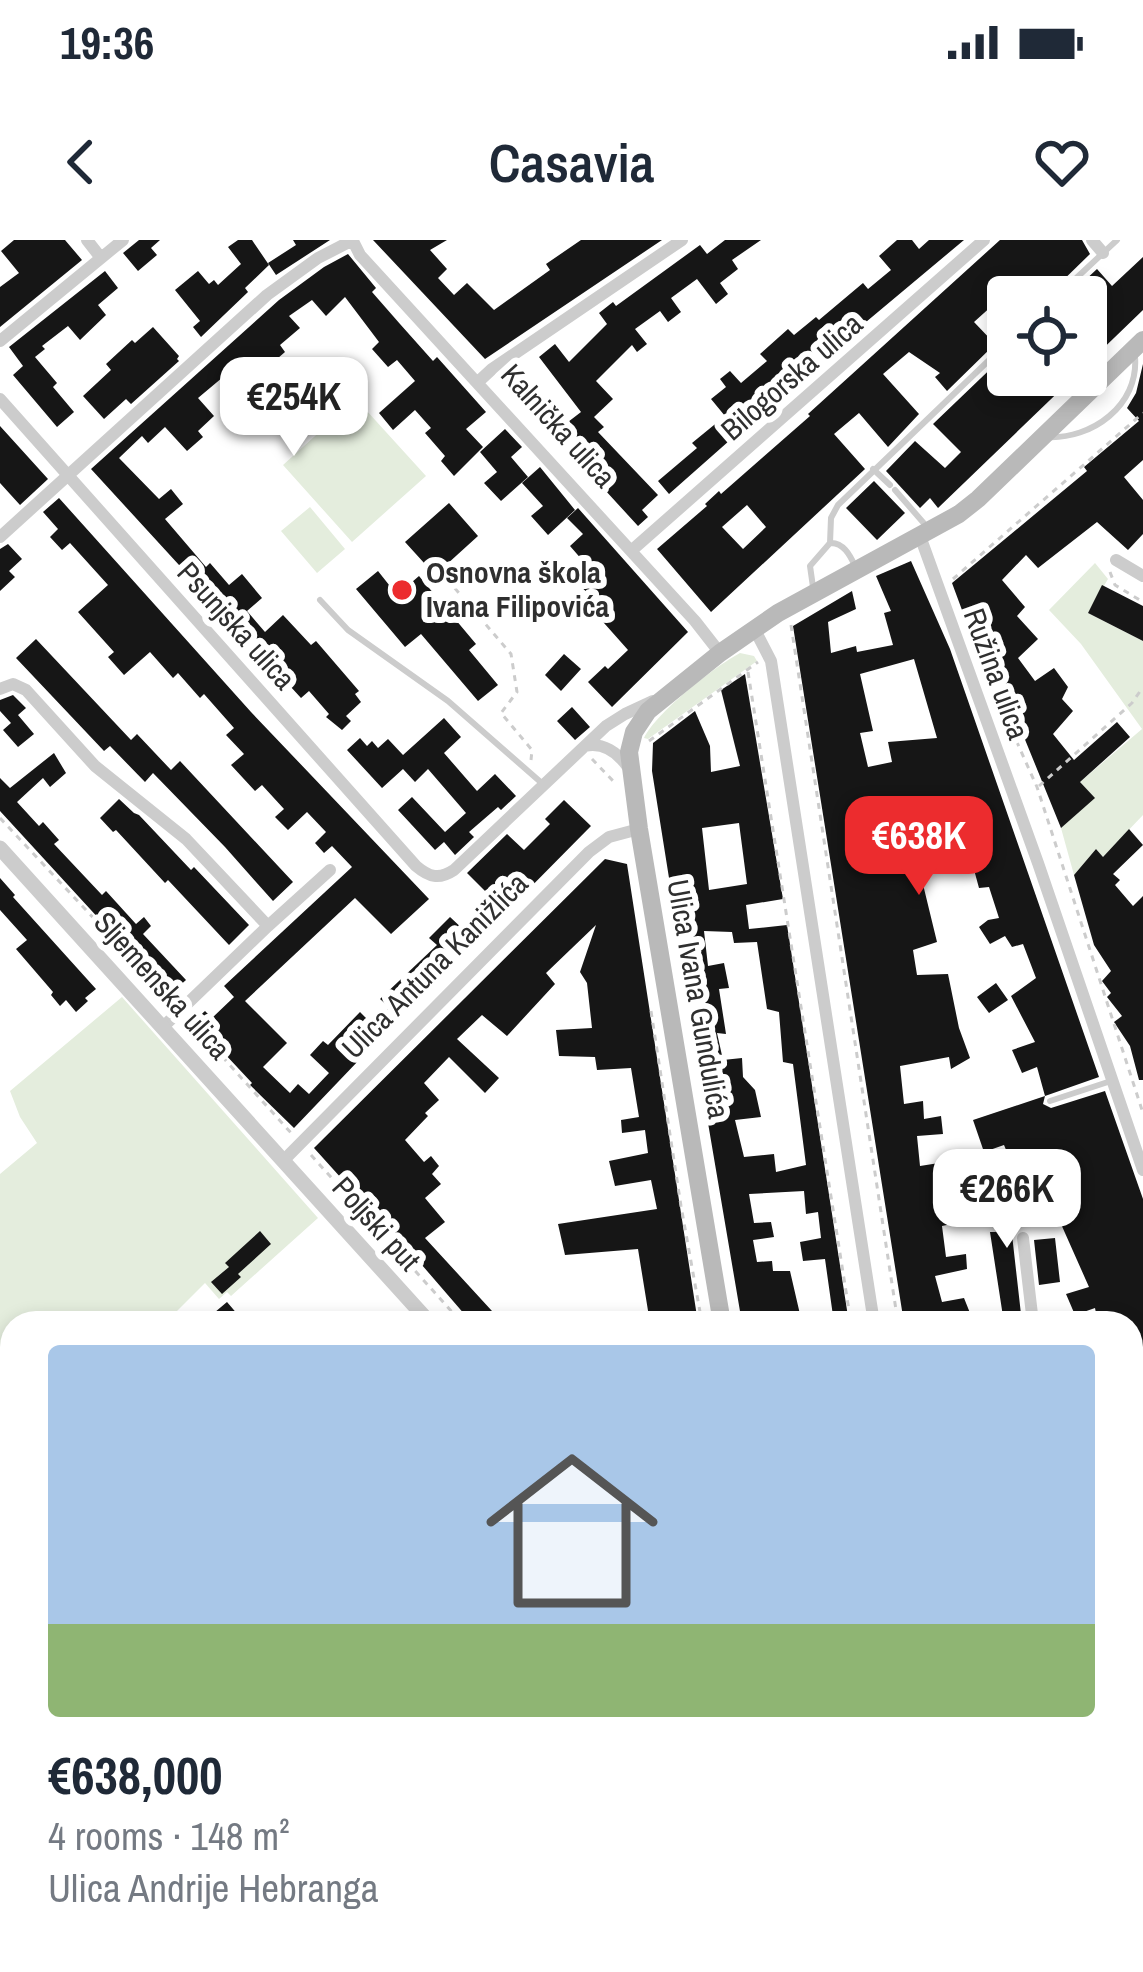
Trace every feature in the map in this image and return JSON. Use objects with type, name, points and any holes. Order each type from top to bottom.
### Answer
[{"type":"main road","points":[[665,697],[754,628],[978,499],[1138,344]]},
{"type":"main road","name":"Ulica Ivana Gundulića","points":[[665,697],[634,732],[623,777],[639,829],[720,1311]]},
{"type":"street","points":[[87,240],[101,258]]},
{"type":"street","points":[[0,341],[123,240]]},
{"type":"street","points":[[0,537],[267,295],[318,258],[353,240]]},
{"type":"street","name":"Kalnička ulica","points":[[353,240],[360,255],[720,653]]},
{"type":"street","points":[[478,382],[682,240]]},
{"type":"street","name":"Bilogorska ulica","points":[[631,550],[985,240]]},
{"type":"street","points":[[1093,240],[1102,254]]},
{"type":"street","name":"Psunjska ulica","points":[[0,399],[416,866],[430,876],[454,870],[544,784]]},
{"type":"street","name":"Ružina ulica","points":[[925,533],[1143,1170]]},
{"type":"street","points":[[1115,560],[1143,576]]},
{"type":"street","points":[[754,628],[769,655],[872,1311]]},
{"type":"street","points":[[0,689],[13,684],[26,690],[95,766],[186,839],[268,926]]},
{"type":"street","points":[[544,784],[613,720],[665,697]]},
{"type":"street","points":[[583,747],[596,744],[622,758],[623,777]]},
{"type":"street","name":"Ulica Antuna Kanižlića","points":[[283,1161],[589,852],[609,837],[639,829]]},
{"type":"street","name":"Sljemenska ulica","points":[[0,848],[283,1161]]},
{"type":"street","points":[[163,1027],[330,870]]},
{"type":"street","name":"Poljski put","points":[[283,1161],[419,1311]]},
{"type":"street","points":[[1022,1238],[1031,1311]]},
{"type":"lane","points":[[1078,276],[1118,240]]},
{"type":"lane","points":[[1043,437],[1075,435],[1112,414],[1134,384],[1138,344]]},
{"type":"lane","points":[[814,591],[810,566],[830,543],[834,511],[987,362]]},
{"type":"lane","points":[[873,469],[921,518],[925,533]]},
{"type":"lane","points":[[830,543],[839,544],[856,569]]},
{"type":"lane","points":[[320,600],[348,630],[448,701],[544,784]]},
{"type":"lane","points":[[1050,1101],[1114,1080]]},
{"type":"path","points":[[948,583],[1143,412]]},
{"type":"path","points":[[1115,560],[1110,571],[1114,585],[1143,602]]},
{"type":"path","points":[[447,579],[511,655],[517,692],[501,713],[532,750],[531,774]]},
{"type":"path","points":[[646,747],[793,641],[896,1311]]},
{"type":"path","points":[[981,660],[1037,787],[1143,1113]]},
{"type":"path","points":[[748,670],[849,1311]]},
{"type":"path","points":[[1037,787],[1132,703],[1143,687]]},
{"type":"path","points":[[583,747],[623,777]]},
{"type":"path","points":[[0,818],[451,1311]]},
{"type":"path","points":[[649,996],[700,1311]]},
{"type":"green space","points":[[356,399],[426,476],[352,542],[283,465]]},
{"type":"green space","points":[[310,507],[345,549],[317,573],[281,531]]},
{"type":"green space","points":[[1095,563],[1108,579],[1088,613],[1143,641],[1143,815],[1103,857],[1096,849],[1074,875],[1061,828],[1094,798],[1080,782],[1142,729],[1081,644],[1049,610]]},
{"type":"green space","points":[[740,653],[757,661],[644,738],[687,691]]},
{"type":"green space","points":[[122,997],[318,1218],[231,1296],[227,1292],[219,1299],[205,1283],[177,1311],[0,1311],[0,1174],[37,1143],[10,1091]]},
{"type":"building","points":[[14,240],[65,240],[82,260],[0,327],[0,287],[19,273],[1,251]]},
{"type":"building","points":[[139,240],[160,240],[151,248],[157,255],[138,271],[123,253]]},
{"type":"building","points":[[238,240],[252,240],[269,265],[201,337],[193,327],[200,321],[175,290],[198,271],[209,284],[214,280],[218,285],[241,264],[228,247]]},
{"type":"building","points":[[293,240],[330,240],[276,275],[268,263],[296,245]]},
{"type":"building","points":[[373,240],[447,240],[430,250],[447,269],[438,278],[454,295],[467,283],[494,310],[550,270],[546,264],[581,240],[662,240],[485,359]]},
{"type":"building","points":[[725,240],[761,240],[732,260],[738,269],[720,283],[728,294],[716,304],[697,279],[671,298],[681,312],[668,322],[660,311],[635,329],[647,344],[637,352],[632,345],[596,381],[613,399],[594,417],[604,427],[598,432],[658,495],[642,510],[648,517],[638,526],[505,381],[519,368],[568,422],[581,412],[539,357],[555,344],[569,362],[607,324],[599,313],[613,302],[616,306],[700,245],[707,254]]},
{"type":"building","points":[[897,240],[912,240],[919,249],[929,240],[964,240],[669,494],[658,481],[725,416],[711,399],[726,387],[720,379],[730,371],[741,383],[767,361],[760,354],[788,329],[794,335],[863,283],[868,289],[891,270],[879,256]]},
{"type":"building","points":[[1000,240],[1082,240],[1090,254],[1067,276],[987,276],[987,310],[974,322],[987,336],[987,352],[947,391],[935,377],[940,373],[909,352],[883,374],[919,414],[888,447],[859,413],[834,434],[865,469],[711,612],[657,549]],"holes":[[[747,505],[766,527],[743,549],[722,527]]]},
{"type":"building","points":[[348,254],[376,288],[372,292],[486,412],[466,429],[483,447],[454,476],[441,461],[445,456],[425,433],[431,428],[415,410],[393,430],[379,413],[415,381],[397,360],[388,367],[372,349],[379,342],[345,297],[326,316],[312,300],[289,316],[300,328],[280,345],[285,352],[255,378],[241,362],[198,398],[214,416],[198,431],[203,437],[187,451],[165,427],[148,443],[142,436],[119,458],[159,499],[171,489],[183,504],[165,519],[206,567],[210,563],[229,585],[242,574],[262,598],[247,611],[265,632],[283,615],[311,645],[316,641],[359,691],[355,694],[361,702],[346,716],[351,721],[342,730],[326,717],[329,714],[309,691],[301,698],[91,469],[279,300]]},
{"type":"building","points":[[1143,257],[1143,310],[1107,345],[1107,280],[1112,286]]},
{"type":"building","points":[[105,271],[118,288],[98,305],[106,315],[80,340],[68,326],[35,357],[74,412],[57,427],[13,375],[23,366],[9,347]]},
{"type":"building","points":[[153,327],[179,361],[131,404],[126,399],[104,419],[83,396],[111,370],[106,364]]},
{"type":"building","points":[[1143,364],[1143,460],[1124,477],[1143,500],[1143,534],[1128,550],[1097,522],[1038,568],[1026,555],[1002,580],[1025,607],[1017,616],[1038,639],[1018,658],[1035,681],[1054,668],[1068,687],[1062,699],[1073,711],[1053,734],[1074,760],[1117,722],[1130,737],[1080,782],[1095,798],[1061,828],[989,651],[975,627],[969,629],[952,583],[1087,471],[1084,467],[1139,421],[1127,408]]},
{"type":"building","points":[[987,372],[987,396],[1054,396],[938,508],[930,498],[920,508],[886,471],[915,441],[945,468],[961,452],[933,424]]},
{"type":"building","points":[[0,426],[48,479],[20,505],[0,483]]},
{"type":"building","points":[[505,429],[522,447],[511,457],[528,477],[501,501],[484,483],[497,472],[480,452]]},
{"type":"building","points":[[540,467],[575,510],[548,535],[531,516],[543,506],[522,483]]},
{"type":"building","points":[[874,481],[905,513],[877,540],[846,508]]},
{"type":"building","points":[[59,498],[251,712],[429,899],[391,934],[355,898],[245,1001],[287,1043],[263,1067],[290,1093],[298,1084],[309,1094],[329,1073],[310,1055],[323,1041],[328,1045],[360,1012],[372,1024],[389,1007],[380,999],[437,945],[429,938],[450,917],[465,931],[482,914],[478,910],[491,897],[467,873],[507,834],[524,850],[550,824],[545,819],[564,800],[591,826],[294,1128],[194,1021],[205,1011],[212,1018],[234,997],[224,986],[352,867],[332,846],[324,853],[315,843],[326,832],[307,812],[288,830],[275,817],[284,809],[262,785],[255,791],[231,765],[244,754],[226,735],[234,728],[204,694],[200,698],[178,673],[173,678],[150,652],[124,675],[108,657],[114,652],[78,612],[108,585],[70,543],[62,550],[50,537],[58,529],[43,512]]},
{"type":"building","points":[[449,503],[478,536],[435,575],[405,542]]},
{"type":"building","points":[[578,508],[688,632],[612,707],[588,682],[628,650],[588,605],[594,599],[576,582],[590,569],[570,546],[583,534],[567,518]]},
{"type":"building","points":[[8,544],[22,559],[9,571],[15,577],[0,591],[0,549]]},
{"type":"building","points":[[911,561],[950,649],[1099,1077],[1045,1096],[1037,1067],[1022,1073],[1012,1050],[1035,1042],[1011,996],[1036,978],[1023,944],[1012,947],[1005,936],[990,944],[979,927],[999,918],[989,887],[979,888],[961,822],[891,826],[907,873],[920,872],[937,942],[913,950],[917,975],[948,974],[970,1058],[951,1069],[949,1057],[900,1066],[904,1104],[923,1101],[924,1119],[941,1116],[943,1134],[917,1136],[920,1166],[939,1163],[943,1200],[960,1198],[965,1221],[942,1226],[946,1257],[966,1254],[967,1269],[935,1276],[942,1302],[964,1298],[969,1311],[902,1311],[793,626],[852,591],[856,609],[828,622],[831,653],[856,646],[857,652],[893,645],[884,613],[891,611],[876,576]],"holes":[[[914,659],[937,738],[888,742],[892,762],[868,767],[860,733],[873,731],[860,674]]]},
{"type":"building","points":[[378,571],[397,595],[419,576],[476,644],[469,650],[498,685],[478,701],[421,634],[405,647],[356,589]]},
{"type":"building","points":[[1102,585],[1143,606],[1143,641],[1088,613]]},
{"type":"building","points":[[36,639],[131,740],[137,734],[171,770],[180,761],[293,882],[273,901],[153,773],[145,782],[110,746],[104,751],[16,658]]},
{"type":"building","points":[[564,654],[581,669],[561,691],[545,675]]},
{"type":"building","points":[[745,674],[783,899],[746,905],[749,929],[787,925],[847,1311],[832,1311],[825,1259],[803,1261],[800,1242],[821,1238],[818,1212],[806,1214],[804,1191],[749,1194],[754,1223],[771,1222],[774,1237],[753,1240],[757,1262],[772,1261],[773,1271],[790,1271],[799,1311],[740,1311],[652,771],[653,743],[695,711],[710,746],[711,772],[740,766],[721,690]],"holes":[[[739,823],[747,884],[709,890],[702,828]],[[704,931],[732,932],[734,943],[757,942],[767,1009],[779,1012],[783,1062],[793,1064],[806,1165],[776,1172],[774,1154],[744,1157],[735,1120],[761,1117],[755,1090],[743,1077],[742,1058],[723,1060],[717,1033],[726,1034],[719,989],[729,988],[724,963],[708,966]]]},
{"type":"building","points":[[13,695],[26,708],[18,715],[34,734],[18,747],[3,730],[11,723],[0,711],[0,700]]},
{"type":"building","points":[[572,707],[590,727],[575,740],[557,721]]},
{"type":"building","points":[[444,718],[461,737],[444,753],[477,791],[495,774],[516,796],[469,832],[474,837],[455,855],[444,842],[435,850],[398,810],[412,797],[445,832],[466,813],[428,769],[415,782],[403,769],[382,788],[347,750],[360,738],[378,748],[388,739],[403,755]]},
{"type":"building","points":[[54,753],[66,773],[50,787],[43,778],[17,802],[39,826],[43,822],[59,840],[54,844],[102,895],[106,891],[136,924],[144,917],[151,926],[143,934],[186,980],[169,995],[0,811],[0,778],[10,788]]},
{"type":"building","points":[[119,799],[249,925],[229,945],[100,818]]},
{"type":"building","points":[[1129,829],[1143,845],[1113,874],[1120,880],[1115,885],[1133,906],[1143,896],[1143,1080],[1114,1022],[1122,1016],[1102,981],[1111,971],[1094,945],[1074,875],[1096,849],[1103,857]]},
{"type":"building","points":[[605,859],[627,864],[696,1311],[648,1311],[638,1249],[565,1255],[558,1224],[657,1209],[651,1180],[615,1186],[609,1161],[648,1153],[645,1130],[622,1133],[621,1120],[639,1117],[631,1068],[597,1070],[595,1057],[559,1056],[556,1030],[592,1028],[587,983],[580,972],[596,925],[546,973],[555,984],[507,1036],[482,1015],[457,1039],[499,1078],[485,1093],[449,1057],[424,1083],[439,1100],[405,1140],[424,1162],[431,1156],[439,1166],[432,1174],[441,1184],[425,1198],[445,1222],[425,1238],[492,1311],[462,1311],[314,1148]]},
{"type":"building","points":[[0,878],[96,989],[76,1012],[66,1000],[60,1006],[16,949],[27,940],[0,910]]},
{"type":"building","points":[[996,983],[1008,1000],[989,1013],[977,997]]},
{"type":"building","points":[[1105,1091],[1143,1199],[1143,1311],[1073,1311],[1066,1294],[1089,1287],[1053,1206],[1077,1199],[1068,1169],[1022,1188],[1004,1145],[984,1152],[973,1120],[1045,1096],[1043,1104],[1051,1108]]},
{"type":"building","points":[[1023,1189],[1028,1213],[1010,1217],[1021,1311],[1002,1311],[988,1196]]},
{"type":"building","points":[[260,1231],[271,1244],[222,1294],[211,1282]]},
{"type":"building","points":[[1055,1238],[1060,1282],[1039,1285],[1034,1240]]},
{"type":"place","name":"Osnovna škola Ivana Filipovića","points":[[402,590]]}]
